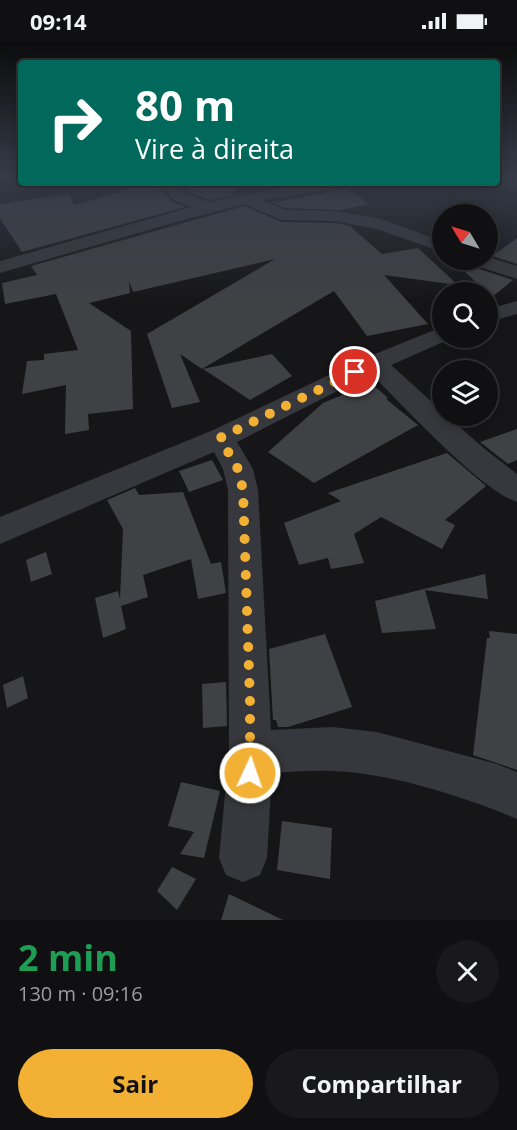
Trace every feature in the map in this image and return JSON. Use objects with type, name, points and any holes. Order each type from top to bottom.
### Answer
[{"type":"street","points":[[0,267],[169,218]]},
{"type":"street","points":[[338,218],[381,224],[432,243]]},
{"type":"street","points":[[498,267],[517,273]]},
{"type":"street","points":[[498,313],[517,307]]},
{"type":"street","points":[[0,531],[220,438],[374,363],[432,338]]},
{"type":"street","points":[[374,363],[476,458],[517,490]]},
{"type":"street","points":[[220,438],[238,469],[243,490],[251,752],[243,858]]},
{"type":"street","points":[[251,752],[332,749],[377,754],[497,786],[517,796]]},
{"type":"building","points":[[0,218],[145,218],[22,252]]},
{"type":"building","points":[[201,218],[272,218],[282,222],[335,223],[350,226],[382,254],[418,248],[432,261],[432,270],[442,270],[455,282],[436,282],[384,275],[428,324],[367,336],[334,291],[202,369],[180,354],[200,402],[172,408],[147,334],[275,259],[133,292],[129,281],[130,293],[89,303],[131,331],[133,409],[88,414],[89,430],[65,434],[66,385],[22,394],[27,361],[44,360],[44,354],[78,350],[56,294],[5,304],[2,283],[37,275],[31,266]]},
{"type":"building","points":[[517,238],[517,264],[498,258],[498,252]]},
{"type":"building","points":[[463,270],[482,270],[513,280],[498,292],[498,282],[476,282]]},
{"type":"building","points":[[272,354],[292,376],[250,400],[203,369]]},
{"type":"building","points":[[371,383],[388,398],[386,399],[418,425],[314,483],[268,452],[323,403]]},
{"type":"building","points":[[517,429],[517,460],[508,464],[480,442]]},
{"type":"building","points":[[447,453],[486,486],[445,520],[455,525],[442,549],[381,517],[354,534],[364,563],[331,569],[328,558],[299,565],[284,523],[341,501],[328,493]]},
{"type":"building","points":[[212,460],[223,480],[189,492],[179,471]]},
{"type":"building","points":[[135,488],[139,495],[183,492],[211,564],[221,562],[226,593],[198,599],[191,559],[143,575],[148,597],[121,606],[126,629],[103,638],[95,598],[118,591],[120,599],[123,529],[107,500]]},
{"type":"building","points":[[46,552],[52,574],[31,582],[26,560]]},
{"type":"building","points":[[485,574],[488,599],[425,590],[436,629],[382,633],[375,601]]},
{"type":"building","points":[[489,631],[517,634],[517,770],[473,755],[487,638],[490,638]]},
{"type":"building","points":[[325,634],[352,707],[288,727],[278,727],[276,720],[273,720],[269,649]]},
{"type":"building","points":[[23,676],[28,698],[7,708],[3,685]]},
{"type":"building","points":[[226,682],[227,726],[203,728],[202,684]]},
{"type":"building","points":[[181,782],[220,791],[204,858],[180,854],[194,832],[168,826]]},
{"type":"building","points":[[282,821],[332,828],[330,879],[277,870]]},
{"type":"building","points":[[172,867],[196,879],[177,910],[157,891]]},
{"type":"building","points":[[229,894],[283,920],[221,920]]},
{"type":"route","points":[[250,773],[243,490],[238,469],[220,438],[355,372]]}]
